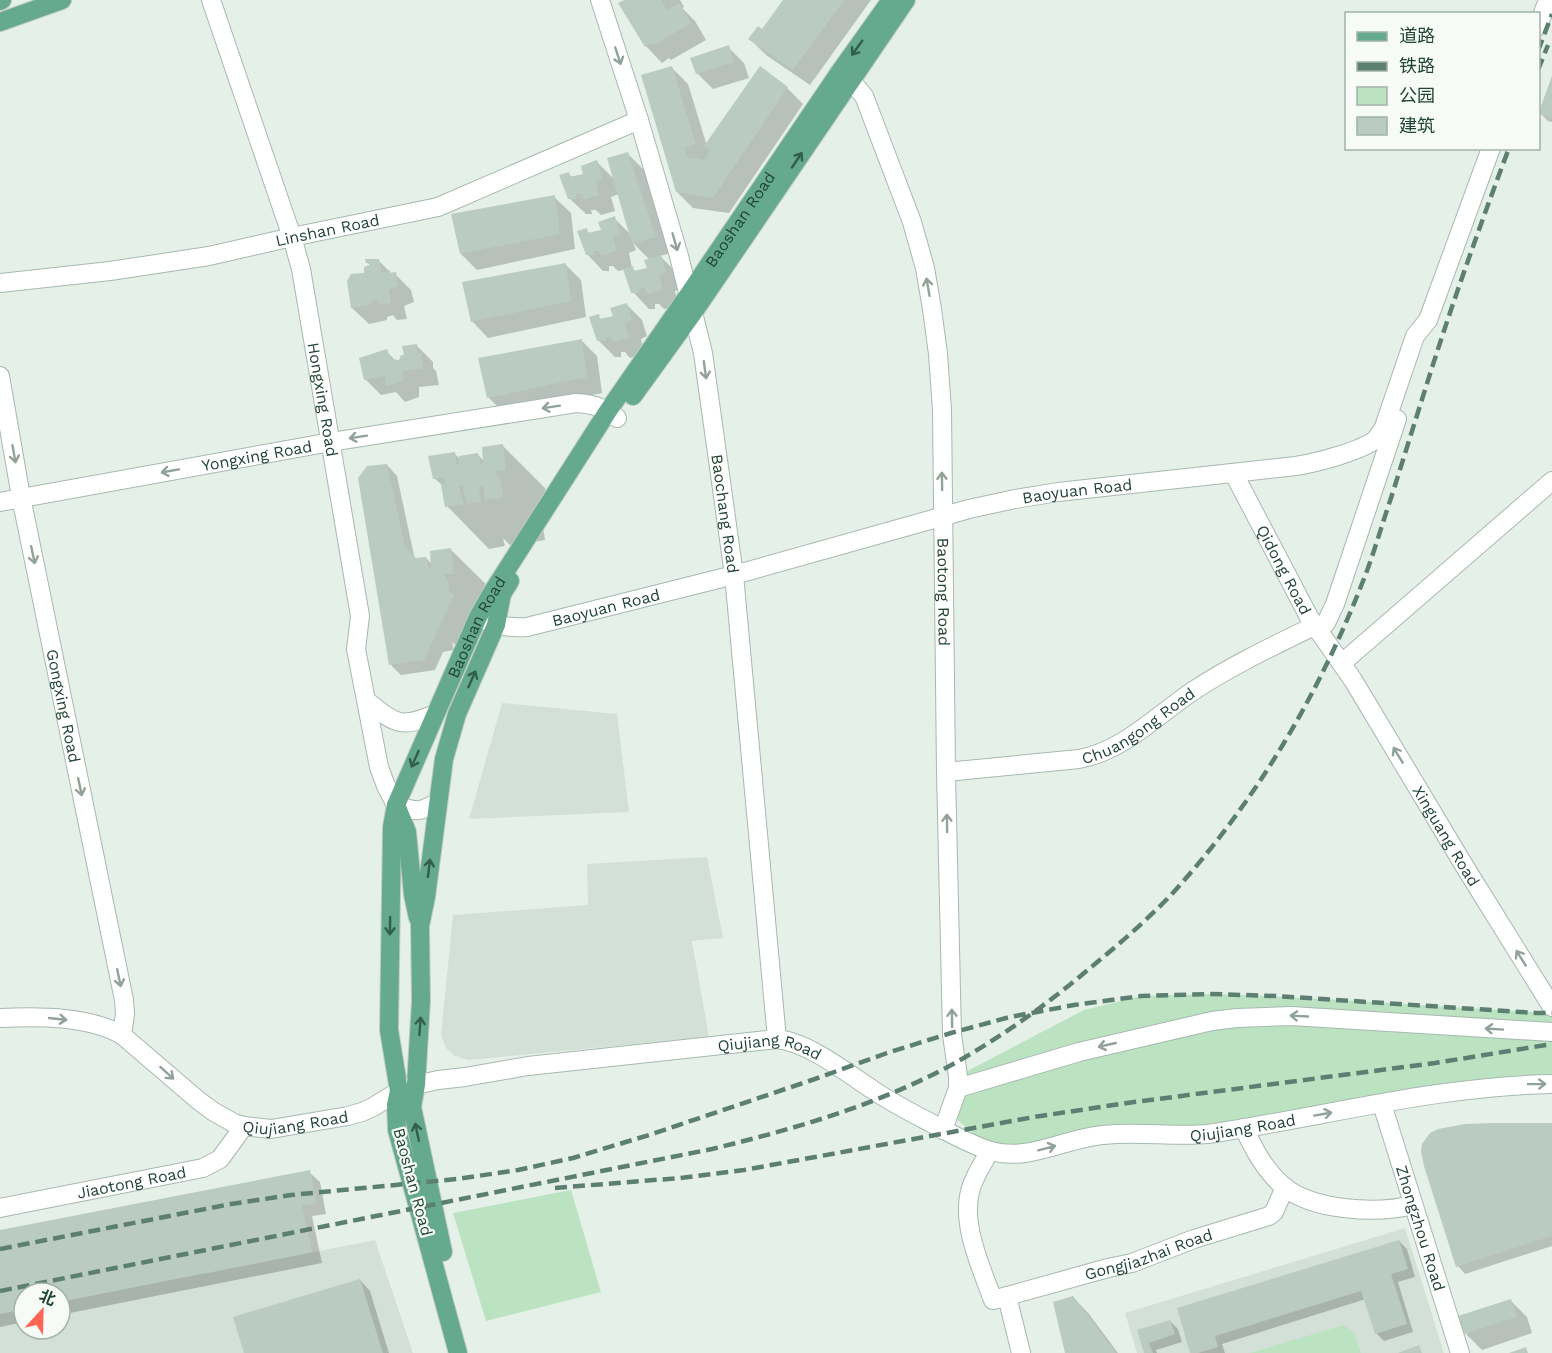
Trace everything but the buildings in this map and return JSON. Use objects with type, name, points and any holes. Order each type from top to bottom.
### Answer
[{"type":"main road","points":[[0,22],[62,0]]},
{"type":"main road","name":"Baoshan Road","points":[[459,1353],[397,1130],[396,1105],[399,1091],[389,1030],[392,827],[396,805],[478,617],[499,581],[612,415],[693,313],[845,77],[891,0]]},
{"type":"main road","name":"Baoshan Road","points":[[466,1353],[412,1107],[416,1084],[421,1001],[420,926],[426,897],[444,759],[457,714],[496,625],[502,594],[612,415],[689,294],[845,77],[906,0]]},
{"type":"main road","points":[[396,805],[407,832],[413,895],[420,926]]},
{"type":"street","name":"Hongxing Road","points":[[211,0],[301,269],[360,616],[356,649],[379,767],[396,805]]},
{"type":"street","name":"Baochang Road","points":[[600,0],[639,120],[679,256],[703,353],[734,575],[777,1039]]},
{"type":"street","points":[[1540,23],[1548,0]]},
{"type":"street","name":"Baotong Road","points":[[845,77],[864,96],[912,222],[925,268],[934,320],[940,383],[952,1035],[958,1076],[958,1088],[943,1130]]},
{"type":"street","name":"Linshan Road","points":[[0,283],[158,265],[438,207],[639,120]]},
{"type":"street","name":"Baoyuan Road","points":[[478,617],[496,625],[527,627],[734,575],[943,517],[1036,495],[1296,466],[1317,462],[1361,447],[1379,435],[1386,422],[1415,336],[1428,320],[1490,150]]},
{"type":"street","points":[[1316,628],[1326,623],[1335,604],[1428,320]]},
{"type":"street","name":"Gongxing Road","points":[[0,376],[21,497],[124,1000],[122,1035]]},
{"type":"street","name":"Yongxing Road","points":[[0,502],[331,442],[576,403],[591,404],[612,415]]},
{"type":"street","name":"Qidong Road","points":[[1234,474],[1316,628],[1342,663]]},
{"type":"street","points":[[1342,663],[1552,481]]},
{"type":"street","name":"Chuangong Road","points":[[946,772],[1079,759],[1100,754],[1123,742],[1224,672],[1256,654],[1316,628]]},
{"type":"street","name":"Xinguang Road","points":[[1342,663],[1552,1007]]},
{"type":"street","points":[[367,701],[387,717],[399,722],[415,723],[435,714]]},
{"type":"street","points":[[396,805],[412,811],[426,809],[438,802]]},
{"type":"street","points":[[958,1088],[1079,1052],[1237,1017],[1291,1016],[1552,1032]]},
{"type":"street","name":"Qiujiang Road","points":[[0,1018],[43,1018],[104,1027],[122,1035],[199,1101],[225,1118],[244,1126],[271,1129],[348,1116],[373,1107],[399,1091],[416,1084],[528,1066],[777,1039],[791,1042],[826,1059],[895,1104],[943,1130],[967,1142],[1003,1154],[1027,1153],[1103,1135],[1197,1135],[1478,1088],[1552,1084]]},
{"type":"street","name":"Zhongzhou Road","points":[[1382,1104],[1460,1353]]},
{"type":"street","name":"Jiaotong Road","points":[[0,1208],[203,1168],[220,1159],[244,1126]]},
{"type":"street","points":[[1244,1128],[1262,1162],[1285,1187],[1304,1198],[1354,1209],[1385,1210],[1413,1205]]},
{"type":"street","points":[[990,1151],[971,1188],[968,1206],[971,1231],[1021,1353]]},
{"type":"street","name":"Gongjiazhai Road","points":[[1000,1298],[1132,1263],[1194,1239],[1269,1216],[1274,1212],[1285,1187]]},
{"type":"shaded area","points":[[502,703],[617,714],[629,812],[469,819]]},
{"type":"shaded area","points":[[707,857],[723,938],[692,941],[709,1037],[468,1060],[455,1056],[446,1048],[441,1035],[453,915],[588,905],[587,864]]},
{"type":"shaded area","points":[[1405,1228],[1444,1353],[1137,1353],[1125,1313]]},
{"type":"shaded area","points":[[375,1240],[413,1353],[0,1353],[0,1296],[12,1294],[12,1341],[72,1341],[72,1281],[198,1256],[204,1274]]},
{"type":"green space","points":[[1210,994],[1552,1013],[1552,1080],[1193,1130],[1019,1149],[986,1144],[955,1118],[958,1076],[1084,1010],[1141,996]]},
{"type":"green space","points":[[571,1190],[601,1292],[486,1321],[453,1213]]},
{"type":"green space","points":[[1344,1325],[1354,1332],[1361,1353],[1250,1353]]},
{"type":"railway","points":[[1540,46],[1552,14]]},
{"type":"railway","points":[[1540,65],[1548,45]]},
{"type":"railway","points":[[0,1291],[712,1149],[777,1132],[840,1113],[933,1075],[979,1049],[1044,1005],[1121,942],[1171,895],[1202,859],[1258,784],[1306,704],[1328,662],[1369,566],[1449,317],[1508,150]]},
{"type":"railway","points":[[0,1249],[231,1204],[291,1195],[457,1179],[518,1170],[573,1158],[649,1135],[951,1033],[1010,1017],[1074,1005],[1141,996],[1210,994],[1552,1013]]},
{"type":"railway","points":[[555,1188],[680,1178],[744,1170],[1034,1117],[1435,1063],[1552,1044]]}]
